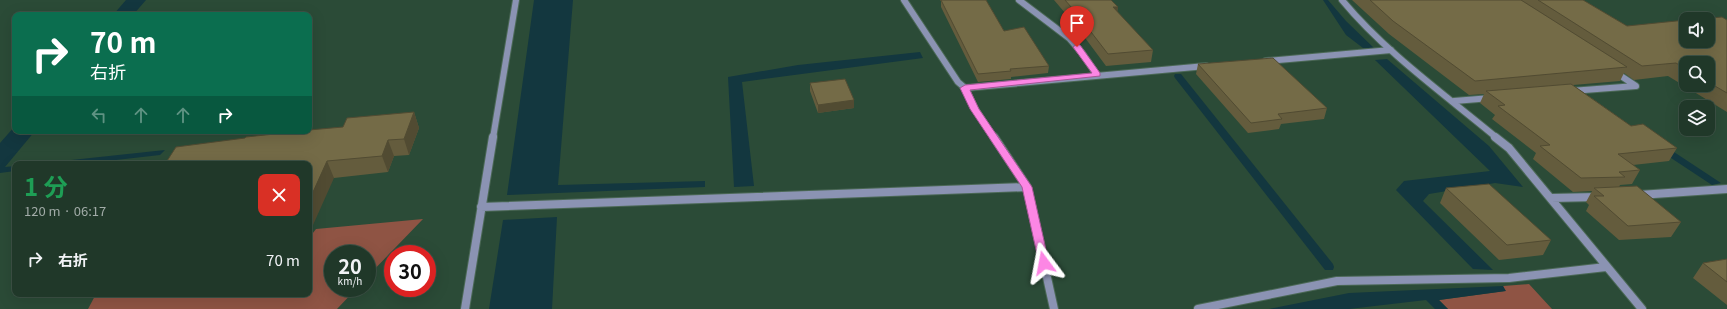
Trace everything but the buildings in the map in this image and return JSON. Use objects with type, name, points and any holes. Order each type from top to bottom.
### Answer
[{"type":"street","points":[[465,309],[516,0]]},
{"type":"street","points":[[904,0],[958,82],[965,88],[975,109],[1027,187],[1054,309]]},
{"type":"street","points":[[1019,0],[1026,8],[1064,34],[1073,43],[1097,75]]},
{"type":"street","points":[[1342,0],[1361,23],[1391,50],[1454,101],[1508,148],[1642,309]]},
{"type":"street","points":[[1260,61],[1391,50]]},
{"type":"street","points":[[965,88],[1214,65]]},
{"type":"street","points":[[1565,92],[1636,86],[1609,69]]},
{"type":"street","points":[[1454,101],[1502,97]]},
{"type":"street","points":[[481,207],[1027,187]]},
{"type":"street","points":[[1628,196],[1727,189]]},
{"type":"street","points":[[1551,198],[1605,196]]},
{"type":"street","points":[[1198,309],[1337,281],[1509,278],[1606,267]]},
{"type":"shaded area","points":[[423,219],[398,245],[384,245],[384,259],[376,268],[376,245],[324,245],[324,297],[348,297],[337,309],[88,309],[94,297],[312,297],[312,234],[316,229]]},
{"type":"shaded area","points":[[1529,284],[1552,309],[1448,309],[1439,300],[1505,291],[1503,286]]},
{"type":"water","points":[[126,0],[146,0],[136,12],[116,12]]},
{"type":"water","points":[[534,0],[573,0],[558,185],[705,181],[705,187],[507,195]]},
{"type":"water","points":[[1323,0],[1328,0],[1346,21],[1374,48],[1363,48],[1346,35]]},
{"type":"water","points":[[920,52],[923,58],[742,82],[754,186],[734,187],[728,77],[798,65]]},
{"type":"water","points":[[1387,59],[1489,146],[1523,187],[1495,183],[1429,194],[1423,201],[1493,270],[1473,269],[1396,190],[1404,181],[1490,171],[1375,60]]},
{"type":"water","points":[[1636,127],[1721,183],[1712,185],[1627,129]]},
{"type":"water","points":[[12,129],[12,134],[32,134],[5,167],[12,166],[12,171],[0,173],[0,143]]},
{"type":"water","points":[[165,150],[160,155],[107,161],[62,161]]},
{"type":"water","points":[[557,217],[552,309],[489,309],[503,220]]},
{"type":"water","points":[[1503,286],[1506,291],[1439,300],[1448,309],[1435,309],[1426,300],[1349,309],[1269,309],[1349,293]]},
{"type":"waterway","points":[[1178,76],[1329,267]]},
{"type":"route","points":[[1044,263],[1027,187],[975,109],[965,88],[1097,75],[1077,47]]}]
